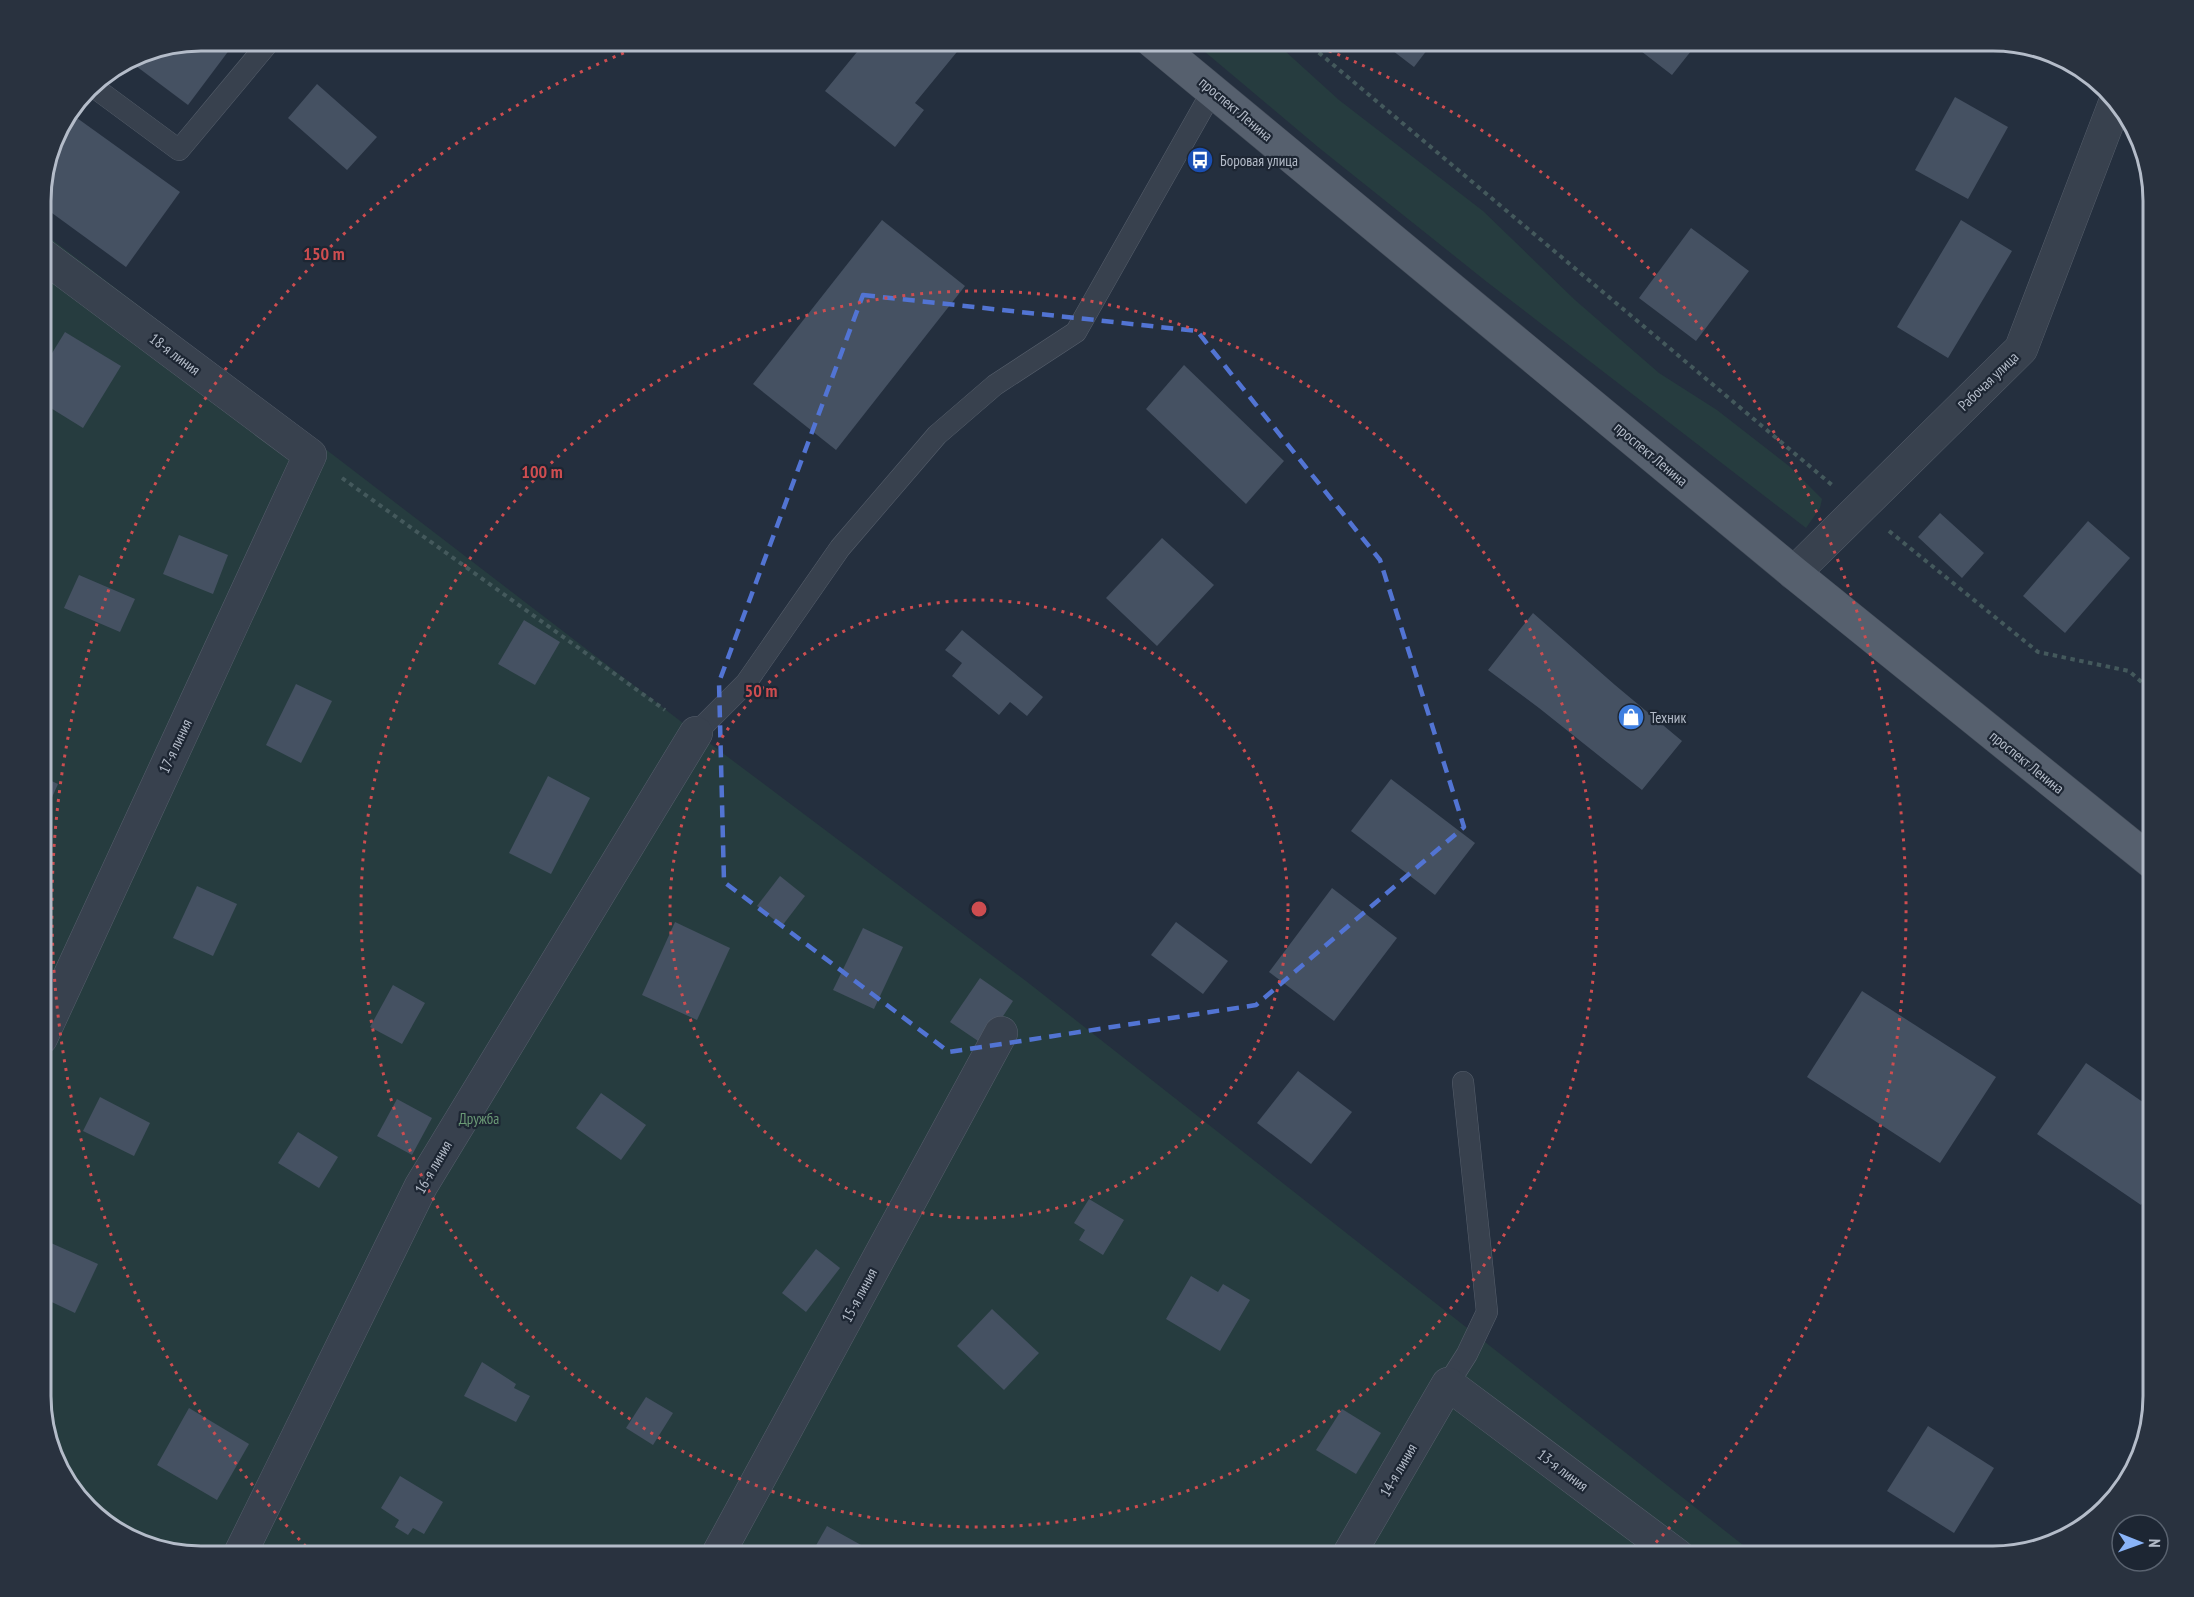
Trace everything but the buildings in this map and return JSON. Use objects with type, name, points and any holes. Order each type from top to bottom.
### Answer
[{"type":"main road","name":"проспект Ленина","points":[[1165,51],[1794,573],[2143,854]]},
{"type":"street","name":"Рабочая улица","points":[[1794,573],[2021,350],[2113,110]]},
{"type":"street","name":"18-я линия","points":[[51,261],[310,454]]},
{"type":"street","name":"17-я линия","points":[[51,1016],[310,454]]},
{"type":"street","name":"16-я линия","points":[[244,1546],[421,1186],[696,733]]},
{"type":"street","name":"15-я линия","points":[[723,1546],[1000,1033]]},
{"type":"street","name":"14-я линия","points":[[1353,1546],[1448,1384]]},
{"type":"street","name":"13-я линия","points":[[1448,1384],[1663,1546]]},
{"type":"lane","points":[[99,91],[179,150],[261,51]]},
{"type":"lane","points":[[696,733],[746,683],[840,548],[937,435],[995,385],[1076,332],[1213,90]]},
{"type":"lane","points":[[1448,1384],[1467,1354],[1487,1312],[1462,1082]]},
{"type":"path","points":[[1318,51],[1859,507],[2038,652],[2129,671],[2143,683]]},
{"type":"path","points":[[310,454],[696,733]]},
{"type":"highlighted area","points":[[863,295],[1197,331],[1380,560],[1464,827],[1256,1005],[949,1052],[724,882],[719,682]]},
{"type":"green space","points":[[1204,51],[1285,51],[1339,100],[1483,211],[1575,300],[1659,373],[1717,410],[1789,466],[1822,499],[1820,508],[1806,528],[1487,282],[1318,147]]},
{"type":"green space","name":"Дружба","points":[[51,239],[696,733],[1026,981],[1744,1546],[201,1546],[181,1545],[152,1538],[134,1531],[109,1515],[88,1495],[71,1471],[56,1435],[51,1406]]},
{"type":"place","name":"Боровая улица","points":[[1200,160]]},
{"type":"place","name":"Техник","points":[[1631,717]]}]
